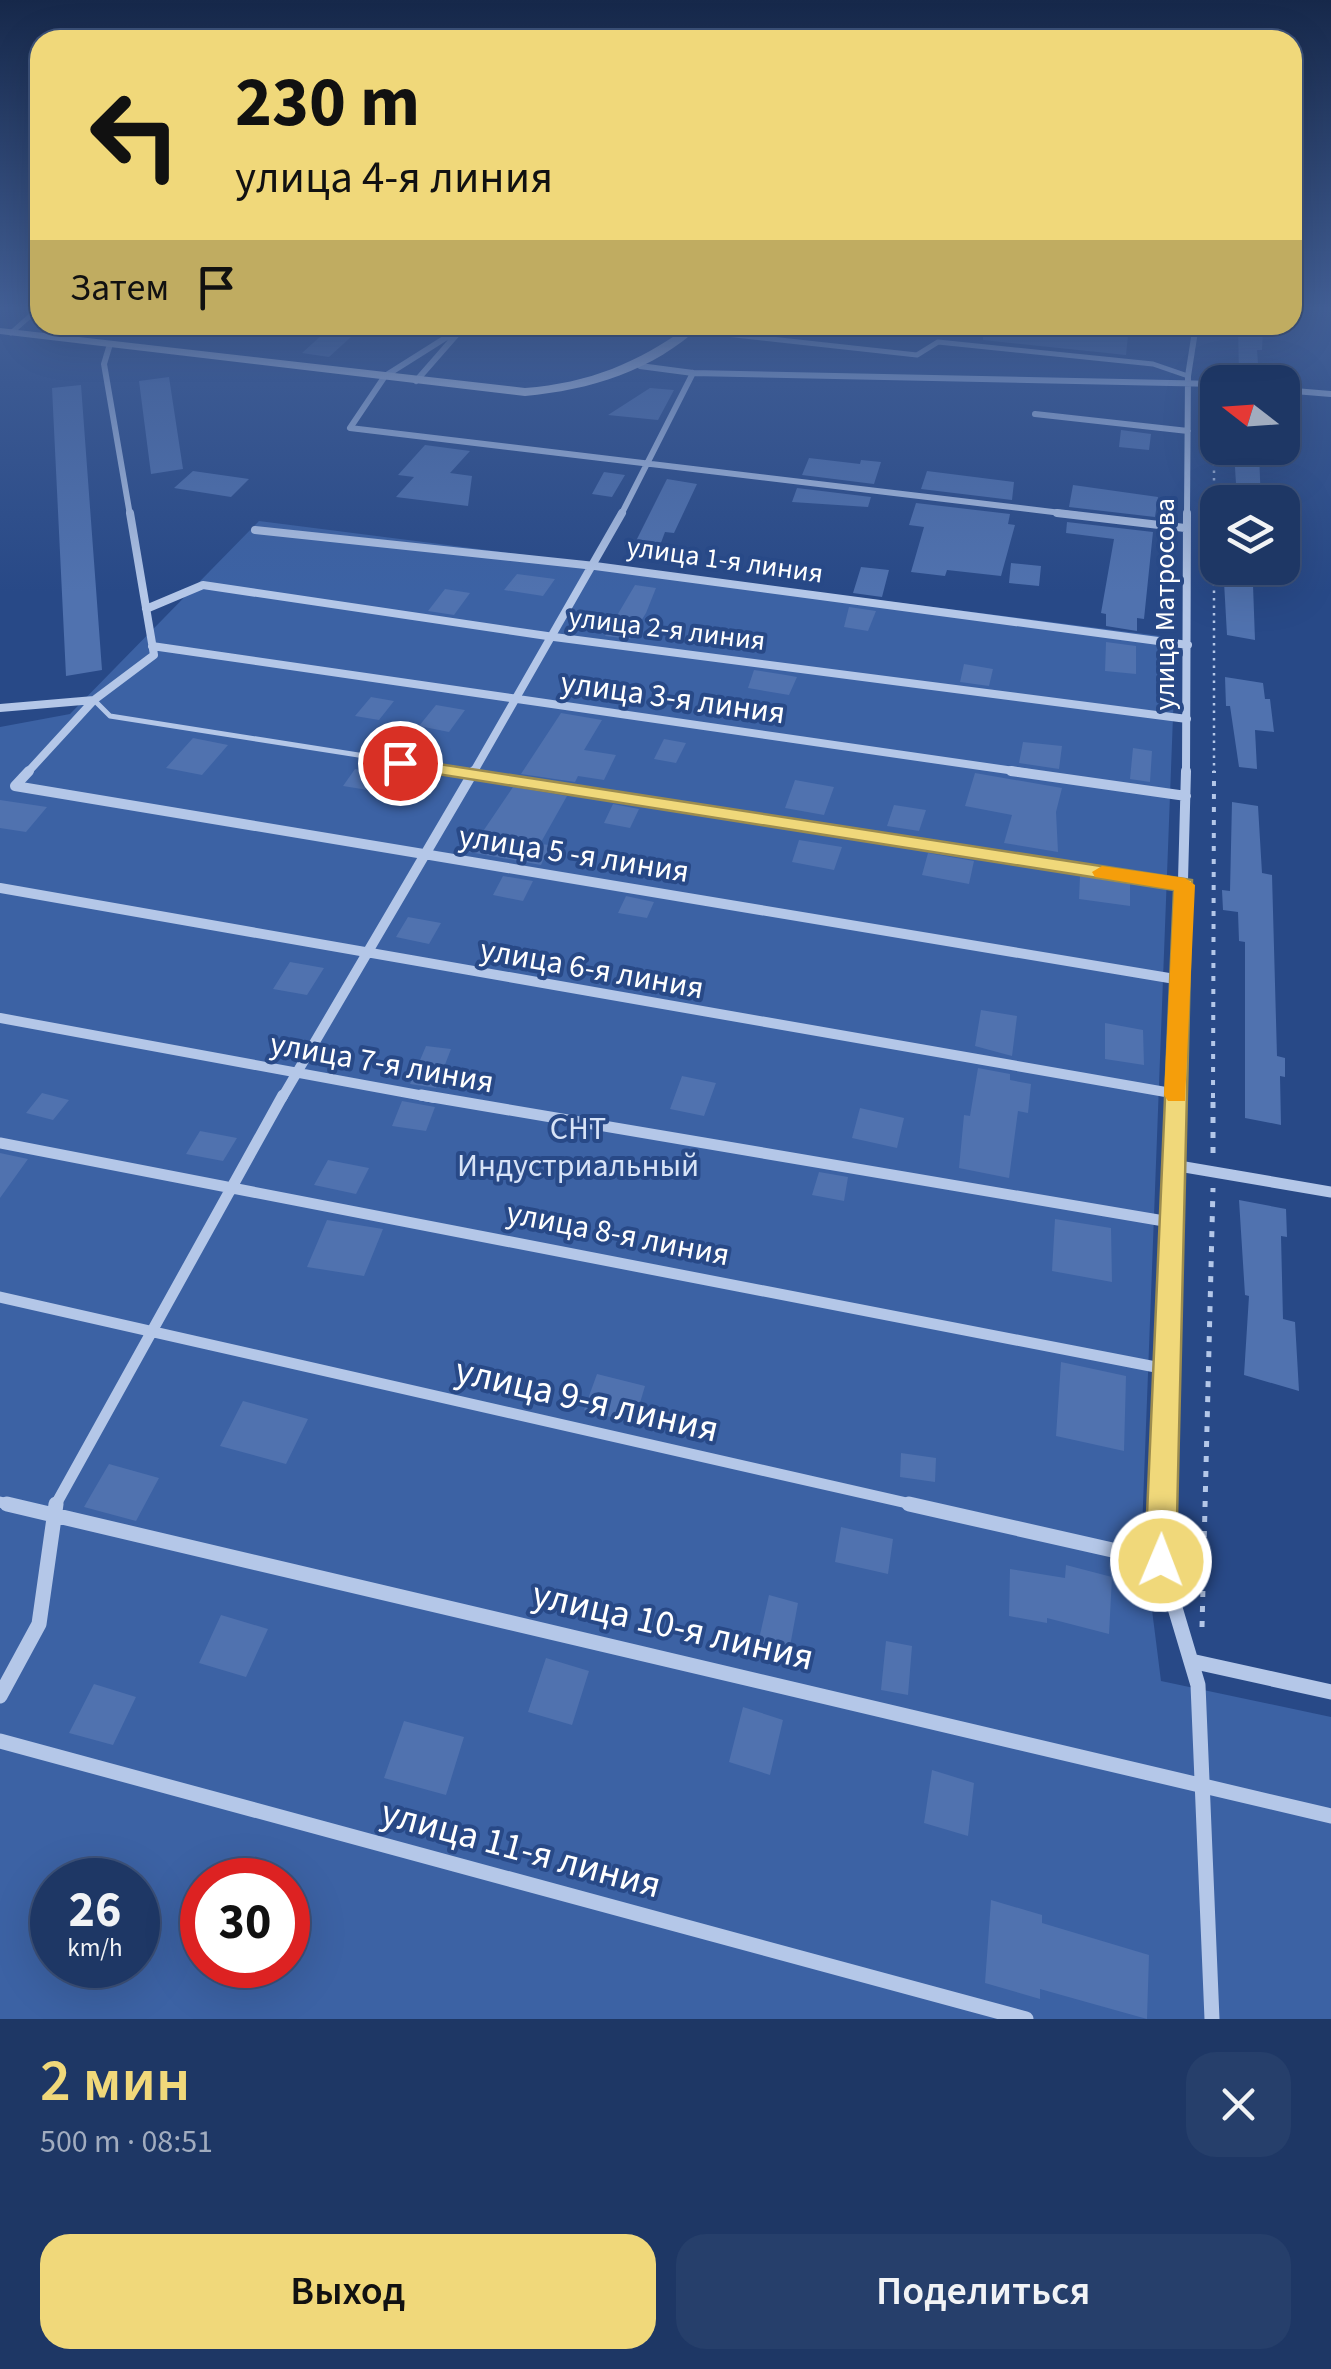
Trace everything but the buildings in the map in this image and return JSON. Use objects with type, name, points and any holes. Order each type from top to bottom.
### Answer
[{"type":"street","points":[[0,708],[94,700],[153,651],[111,403]]},
{"type":"street","points":[[367,403],[350,428],[1185,528]]},
{"type":"street","points":[[0,1696],[39,1624],[54,1512],[150,1331],[295,1074],[595,566],[678,403]]},
{"type":"street","name":"улица Матросова","points":[[1189,403],[1185,885],[1170,1222],[1161,1561],[1198,1684],[1212,2019]]},
{"type":"street","points":[[1035,414],[1188,431]]},
{"type":"street","name":"улица 1-я линия","points":[[255,530],[595,566],[1188,644]]},
{"type":"street","name":"улица 2-я линия","points":[[146,608],[204,585],[554,638],[1187,719]]},
{"type":"street","name":"улица 3-я линия","points":[[153,651],[1186,796]]},
{"type":"street","name":"улица 5 -я линия","points":[[94,700],[15,786],[1181,980]]},
{"type":"street","name":"улица 6-я линия","points":[[0,888],[368,956],[1176,1094]]},
{"type":"street","name":"улица 7-я линия","points":[[0,1018],[295,1074],[1170,1222]]},
{"type":"street","name":"улица 8-я линия","points":[[0,1144],[1166,1370]]},
{"type":"street","points":[[1173,1164],[1331,1192]]},
{"type":"street","name":"улица 9-я линия","points":[[0,1298],[1161,1561]]},
{"type":"street","name":"улица 10-я линия","points":[[0,1502],[1331,1816]]},
{"type":"street","points":[[1190,1660],[1331,1692]]},
{"type":"street","name":"улица 11-я линия","points":[[0,1741],[1026,2019]]},
{"type":"lane","points":[[94,700],[110,716],[1185,885]]},
{"type":"path","points":[[1213,1154],[1216,465]]},
{"type":"path","points":[[1190,1660],[1206,1618],[1213,1173]]},
{"type":"green space","name":"СНТ Индустриальный","points":[[259,521],[1176,638],[1142,1531],[1161,1681],[1331,1717],[1331,2019],[0,2019],[0,727],[70,714]]},
{"type":"slow traffic","points":[[1102,872],[1185,885],[1176,1095]]},
{"type":"route","points":[[400,763],[1185,885],[1170,1222],[1161,1561]]}]
